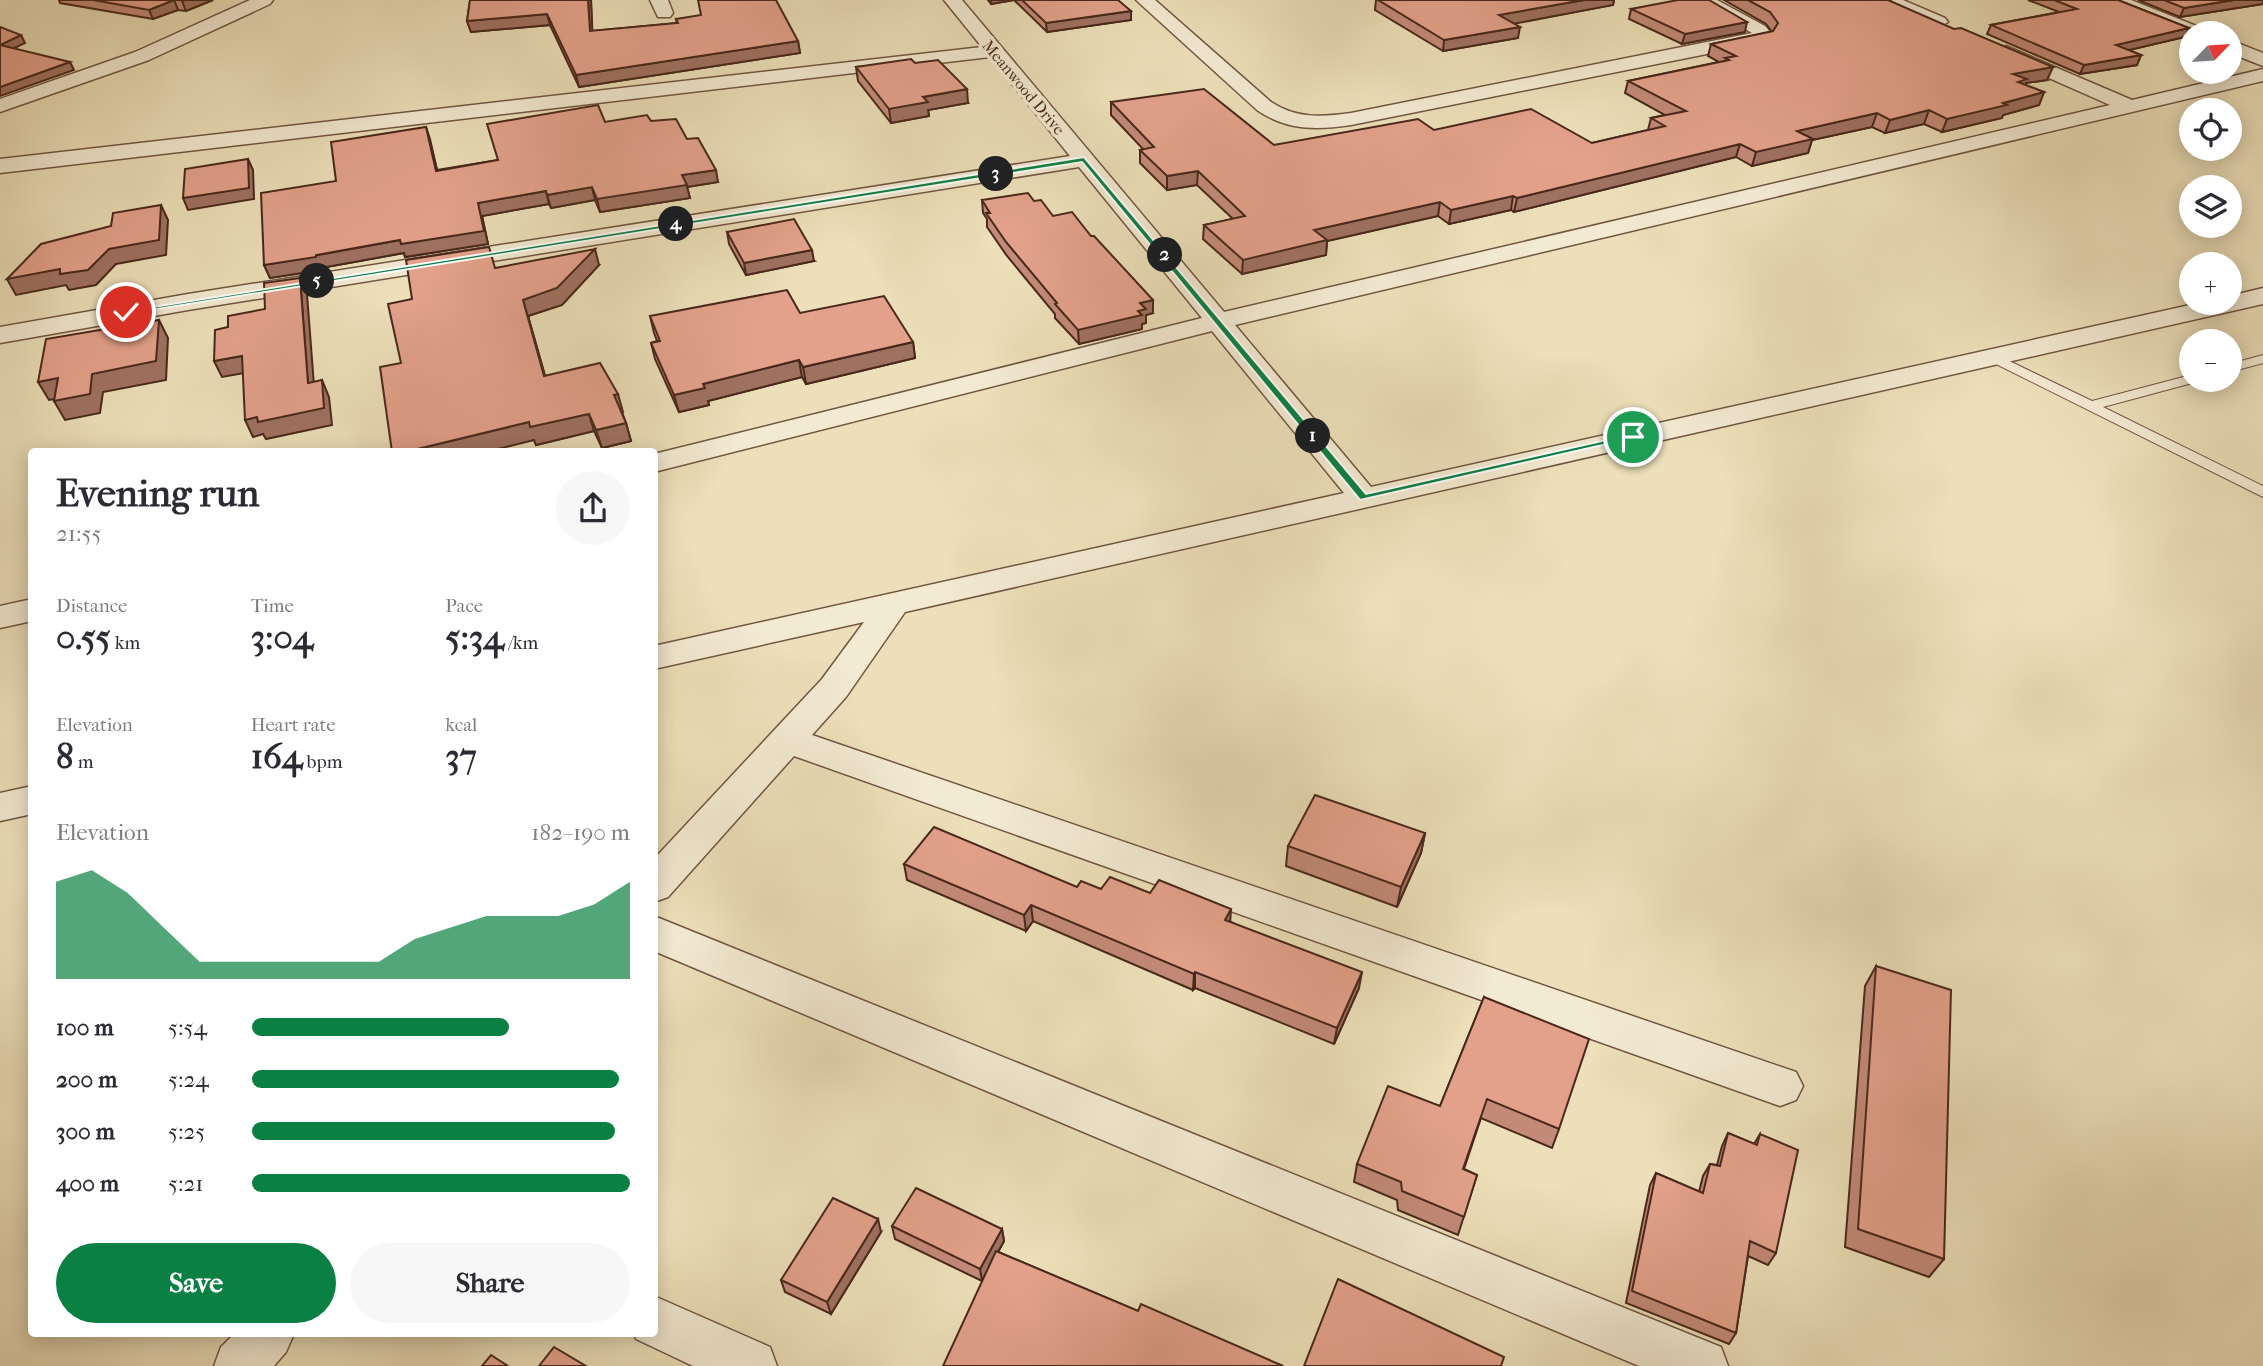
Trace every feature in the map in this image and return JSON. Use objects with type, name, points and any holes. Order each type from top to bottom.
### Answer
[{"type":"street","points":[[0,106],[142,56],[264,0]]},
{"type":"street","name":"Meanwood Drive","points":[[953,0],[1363,498]]},
{"type":"street","points":[[1146,0],[1264,106],[1284,120],[1300,124],[1351,119],[1762,37],[1763,34],[1759,30],[1704,0]]},
{"type":"street","points":[[1888,0],[1951,28]]},
{"type":"street","points":[[2115,0],[2179,26]]},
{"type":"street","points":[[1990,45],[2130,106]]},
{"type":"street","points":[[0,166],[993,51]]},
{"type":"street","points":[[2242,51],[2263,60]]},
{"type":"street","points":[[658,462],[1219,321],[2263,75]]},
{"type":"street","points":[[0,335],[160,306],[1084,160]]},
{"type":"street","points":[[658,657],[2263,296]]},
{"type":"street","points":[[658,882],[834,688],[895,603]]},
{"type":"street","points":[[0,617],[28,611]]},
{"type":"street","points":[[788,740],[1780,1086]]},
{"type":"street","points":[[0,807],[28,801]]},
{"type":"street","points":[[658,935],[1702,1366]]},
{"type":"street","points":[[658,1323],[751,1366]]},
{"type":"street","points":[[240,1366],[265,1337]]},
{"type":"lane","points":[[1993,357],[2258,492]]},
{"type":"lane","points":[[2242,365],[2263,359]]},
{"type":"lane","points":[[2090,406],[2179,382]]},
{"type":"building","points":[[93,0],[174,0],[149,10]]},
{"type":"building","points":[[470,0],[588,0],[590,31],[678,23],[676,19],[701,15],[698,0],[776,0],[798,41],[576,75],[547,14],[467,21]]},
{"type":"building","points":[[1022,0],[1118,0],[1131,11],[1046,23]]},
{"type":"building","points":[[1378,0],[1584,0],[1499,15],[1520,27],[1444,40]]},
{"type":"building","points":[[1678,0],[1709,0],[1747,22],[1685,34],[1631,9]]},
{"type":"building","points":[[1748,0],[1888,0],[2053,67],[2013,74],[2027,79],[2018,82],[2044,92],[2003,103],[2007,105],[1947,119],[1929,110],[1890,120],[1877,113],[1797,131],[1813,139],[1756,152],[1740,144],[1517,198],[1513,196],[1451,210],[1440,202],[1314,230],[1327,240],[1243,260],[1204,225],[1245,216],[1198,171],[1167,176],[1140,150],[1154,147],[1111,102],[1204,89],[1274,145],[1418,119],[1434,130],[1531,109],[1592,143],[1665,126],[1651,118],[1686,111],[1628,81],[1729,60],[1725,58],[1736,56],[1711,44],[1773,31],[1778,23],[1770,12]]},
{"type":"building","points":[[2054,0],[2118,0],[2179,24],[2179,30],[2116,45],[2141,55],[2084,65],[1991,25],[2077,9]]},
{"type":"building","points":[[2164,0],[2234,0],[2184,8]]},
{"type":"building","points":[[0,27],[21,35],[0,45]]},
{"type":"building","points":[[0,45],[70,62],[0,87]]},
{"type":"building","points":[[911,59],[915,63],[938,60],[967,89],[923,97],[928,102],[889,109],[856,67]]},
{"type":"building","points":[[598,105],[605,122],[647,115],[651,121],[676,119],[687,139],[698,138],[716,170],[682,175],[687,185],[597,199],[592,187],[547,195],[546,191],[478,203],[484,231],[401,244],[400,240],[264,265],[261,193],[336,181],[331,142],[426,127],[436,171],[498,160],[487,124]]},
{"type":"building","points":[[248,159],[249,188],[183,198],[185,169]]},
{"type":"building","points":[[1028,193],[1034,201],[1041,200],[1053,216],[1072,212],[1091,236],[1094,236],[1153,300],[1140,303],[1146,309],[1138,311],[1142,315],[1078,330],[1006,242],[986,213],[990,213],[982,200]]},
{"type":"building","points":[[161,205],[159,240],[109,249],[88,270],[60,274],[60,269],[7,279],[41,244],[111,226],[113,213]]},
{"type":"building","points":[[794,219],[812,250],[744,263],[727,232]]},
{"type":"building","points":[[489,247],[495,268],[595,249],[557,288],[523,300],[544,376],[600,363],[618,394],[614,395],[626,423],[596,430],[589,414],[530,427],[529,422],[422,448],[391,448],[380,367],[401,363],[388,304],[412,299],[406,260]]},
{"type":"building","points":[[300,278],[308,383],[322,380],[324,408],[258,422],[257,417],[245,420],[242,356],[214,361],[215,330],[228,327],[228,316],[265,309],[264,283]]},
{"type":"building","points":[[787,290],[800,313],[884,296],[913,342],[803,367],[799,360],[703,384],[705,388],[674,395],[651,343],[660,341],[650,316]]},
{"type":"building","points":[[159,320],[156,361],[92,374],[90,394],[54,401],[58,378],[38,382],[46,339]]},
{"type":"building","points":[[1315,795],[1425,833],[1401,887],[1288,846]]},
{"type":"building","points":[[934,827],[1077,887],[1081,881],[1101,889],[1110,877],[1150,893],[1159,880],[1231,909],[1225,920],[1362,972],[1337,1028],[1195,972],[1194,974],[1031,905],[1024,915],[904,864]]},
{"type":"building","points":[[1876,966],[1951,990],[1944,1259],[1858,1229]]},
{"type":"building","points":[[1484,997],[1589,1039],[1559,1129],[1487,1099],[1463,1169],[1477,1175],[1464,1217],[1402,1191],[1401,1182],[1357,1164],[1388,1086],[1440,1106]]},
{"type":"building","points":[[1728,1133],[1757,1145],[1760,1134],[1798,1150],[1776,1253],[1750,1241],[1736,1333],[1632,1291],[1656,1173],[1703,1193],[1710,1164],[1720,1166]]},
{"type":"building","points":[[916,1188],[1002,1229],[980,1269],[892,1226]]},
{"type":"building","points":[[833,1198],[878,1219],[827,1302],[781,1280]]},
{"type":"building","points":[[996,1251],[1138,1311],[1141,1304],[1283,1366],[943,1366]]},
{"type":"building","points":[[1338,1279],[1504,1357],[1501,1366],[1304,1366]]},
{"type":"building","points":[[554,1347],[586,1366],[539,1366]]},
{"type":"building","points":[[491,1355],[508,1366],[482,1366]]},
{"type":"route","points":[[126,312],[1084,160],[1363,498],[1633,437]]}]
